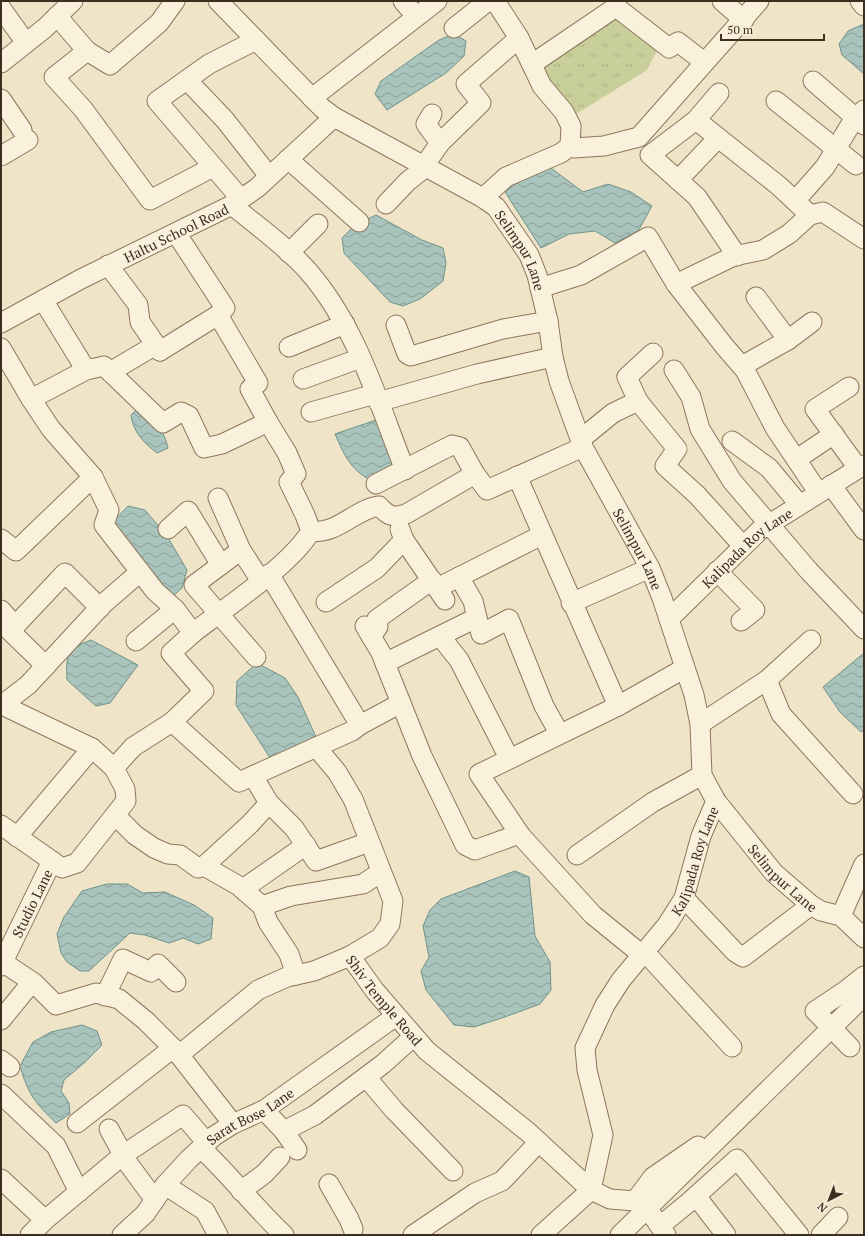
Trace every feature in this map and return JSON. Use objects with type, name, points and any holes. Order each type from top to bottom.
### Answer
[{"type":"street","points":[[1,63],[73,1]]},
{"type":"street","points":[[57,16],[87,51],[110,65],[159,23],[175,1]]},
{"type":"street","name":"Selimpur Lane","points":[[218,1],[312,98],[334,116],[483,198],[496,207],[529,255],[537,275],[548,321],[552,357],[559,381],[582,443],[650,568],[669,619]]},
{"type":"street","points":[[403,1],[416,16]]},
{"type":"street","points":[[312,98],[437,1]]},
{"type":"street","points":[[454,28],[488,1]]},
{"type":"street","points":[[483,198],[506,177],[561,153],[570,146],[571,126],[564,112],[542,86],[518,38],[495,1]]},
{"type":"street","points":[[722,1],[744,20]]},
{"type":"street","points":[[570,146],[574,148],[604,146],[639,137],[704,62],[744,20],[759,1]]},
{"type":"street","points":[[860,1],[864,6]]},
{"type":"street","points":[[532,64],[616,7],[669,48],[678,42],[704,62]]},
{"type":"street","points":[[1,8],[26,43]]},
{"type":"street","points":[[386,204],[425,166],[440,143],[481,103],[466,84],[518,38]]},
{"type":"street","points":[[256,40],[209,64],[188,81],[157,101],[213,167],[237,202],[307,270],[345,324],[361,358],[405,470]]},
{"type":"street","points":[[87,51],[54,77],[82,109],[150,200],[213,167]]},
{"type":"street","points":[[188,81],[225,120],[269,176]]},
{"type":"street","points":[[795,202],[825,167],[836,149],[861,118],[813,81]]},
{"type":"street","points":[[719,93],[696,120],[650,155],[697,197],[737,256]]},
{"type":"street","points":[[1,99],[25,135],[1,156]]},
{"type":"street","points":[[776,101],[856,165]]},
{"type":"street","points":[[432,114],[426,124],[440,143]]},
{"type":"street","name":"Haltu School Road","points":[[1,323],[108,266],[237,202],[288,160],[334,116]]},
{"type":"street","points":[[696,120],[779,186],[810,215]]},
{"type":"street","points":[[678,180],[718,138]]},
{"type":"street","points":[[288,160],[359,222]]},
{"type":"street","points":[[676,284],[737,256],[763,250],[789,234],[810,215],[823,212],[864,239]]},
{"type":"street","points":[[289,253],[318,224]]},
{"type":"street","points":[[160,351],[218,315],[225,308],[176,233]]},
{"type":"street","points":[[540,288],[581,275],[648,237],[676,284],[725,347],[742,366],[775,428],[797,459],[864,530]]},
{"type":"street","points":[[108,266],[138,305],[140,322],[160,351]]},
{"type":"street","points":[[756,297],[788,340]]},
{"type":"street","points":[[44,300],[86,370]]},
{"type":"street","points":[[218,315],[258,383],[250,389],[287,453],[296,474],[289,482],[311,531]]},
{"type":"street","points":[[396,325],[407,354],[411,356],[503,330],[548,321]]},
{"type":"street","points":[[742,366],[788,340],[812,322]]},
{"type":"street","points":[[289,347],[345,324]]},
{"type":"street","points":[[110,372],[154,346],[160,351]]},
{"type":"street","points":[[1,348],[31,399],[51,429],[92,477],[109,510],[104,525],[155,591],[175,608],[193,633]]},
{"type":"street","points":[[653,353],[627,377],[638,401],[677,449],[665,466],[697,495],[743,546]]},
{"type":"street","points":[[311,412],[552,357]]},
{"type":"street","points":[[303,380],[361,358]]},
{"type":"street","points":[[31,399],[86,370],[104,366],[163,423],[181,412],[189,416],[204,448],[222,444],[268,422]]},
{"type":"street","points":[[674,370],[691,397],[700,429],[732,481],[809,571],[864,629]]},
{"type":"street","points":[[849,387],[815,409],[861,467]]},
{"type":"street","points":[[376,484],[454,445],[460,447],[475,474],[487,490],[582,443],[613,413],[638,401]]},
{"type":"street","points":[[797,459],[834,434]]},
{"type":"street","points":[[732,441],[769,468],[799,504]]},
{"type":"street","name":"Kalipada Roy Lane","points":[[591,1190],[603,1135],[587,1070],[585,1048],[605,1005],[626,971],[667,925],[684,898],[701,836],[716,801],[702,775],[700,724],[685,668],[669,619],[717,570],[769,524],[799,504],[861,467]]},
{"type":"street","points":[[311,531],[321,533],[343,523],[371,507],[379,506],[388,515],[394,517],[406,514],[475,474]]},
{"type":"street","points":[[516,476],[571,603],[618,706]]},
{"type":"street","points":[[1,539],[16,552],[92,477]]},
{"type":"street","points":[[218,498],[241,550],[265,577],[360,725]]},
{"type":"street","points":[[168,529],[188,511],[221,565]]},
{"type":"street","points":[[394,517],[404,540],[438,589]]},
{"type":"street","points":[[114,768],[133,747],[172,722],[204,690],[171,653],[193,633],[265,577],[304,543],[311,531]]},
{"type":"street","points":[[519,834],[476,850],[465,845],[422,756],[386,663],[368,631],[378,628],[378,619],[542,535]]},
{"type":"street","points":[[326,602],[377,568],[404,540]]},
{"type":"street","points":[[241,550],[194,585],[256,657]]},
{"type":"street","points":[[571,603],[650,568]]},
{"type":"street","points":[[717,570],[755,610],[740,621]]},
{"type":"street","points":[[1,825],[62,868],[77,863],[116,816],[126,801],[125,789],[114,768],[92,748],[1,706],[28,685],[100,608],[140,572]]},
{"type":"street","points":[[46,666],[10,631],[65,573],[100,608]]},
{"type":"street","points":[[459,577],[472,601],[481,634],[508,619],[544,706],[559,733]]},
{"type":"street","points":[[136,641],[175,608]]},
{"type":"street","points":[[1,610],[15,626]]},
{"type":"street","points":[[386,663],[476,618]]},
{"type":"street","points":[[440,636],[459,660],[509,758]]},
{"type":"street","points":[[700,724],[767,680],[811,640]]},
{"type":"street","points":[[685,668],[618,706],[559,733],[479,774],[519,834],[593,915],[642,952],[732,1047]]},
{"type":"street","points":[[767,680],[781,714],[853,794]]},
{"type":"street","points":[[172,722],[239,782],[316,747],[401,703]]},
{"type":"street","name":"Shiv Temple Road","points":[[316,747],[337,772],[353,799],[393,901],[390,924],[380,938],[350,956],[375,991],[427,1051],[539,1142],[591,1190],[610,1199],[636,1201]]},
{"type":"street","points":[[17,837],[92,748]]},
{"type":"street","points":[[577,855],[653,802],[702,775]]},
{"type":"street","points":[[253,776],[269,803],[294,828],[316,861],[369,842]]},
{"type":"street","name":"Selimpur Lane","points":[[716,801],[774,873],[811,905],[821,911],[841,916],[864,938]]},
{"type":"street","points":[[116,816],[135,835],[154,848],[168,854],[180,855],[198,868],[204,866],[250,824],[269,803]]},
{"type":"street","points":[[243,889],[306,845]]},
{"type":"street","name":"Studio Lane","points":[[4,956],[52,861]]},
{"type":"street","points":[[841,916],[864,864]]},
{"type":"street","points":[[204,866],[243,889],[262,906],[268,922],[289,954],[296,975]]},
{"type":"street","points":[[262,906],[291,896],[362,884],[381,872]]},
{"type":"street","points":[[684,898],[738,955],[743,957],[811,905]]},
{"type":"street","points":[[4,956],[56,1005],[96,993],[119,999],[146,1021],[176,1052],[233,1124]]},
{"type":"street","points":[[77,1123],[176,1052],[258,990],[350,956]]},
{"type":"street","points":[[105,996],[123,959],[151,972],[158,964],[176,982]]},
{"type":"street","points":[[850,1046],[815,1011],[845,992],[864,976]]},
{"type":"street","points":[[1,1020],[32,982]]},
{"type":"street","points":[[620,1235],[864,996]]},
{"type":"street","name":"Sarat Bose Lane","points":[[132,1232],[160,1193],[204,1146],[233,1124],[264,1110],[396,1016]]},
{"type":"street","points":[[284,1131],[315,1115],[366,1077],[414,1036]]},
{"type":"street","points":[[366,1077],[394,1110],[453,1171]]},
{"type":"street","points":[[1,1094],[56,1146],[79,1192]]},
{"type":"street","points":[[659,1225],[636,1201],[648,1183],[661,1170],[684,1156],[750,1108]]},
{"type":"street","points":[[241,1191],[288,1154],[284,1131],[264,1110]]},
{"type":"street","points":[[30,1235],[45,1220],[123,1155],[183,1115],[204,1146],[229,1174],[274,1232]]},
{"type":"street","points":[[109,1129],[123,1155],[160,1193],[205,1211],[218,1235]]},
{"type":"street","points":[[413,1235],[475,1193],[502,1181],[539,1142]]},
{"type":"street","points":[[625,1235],[659,1225],[696,1196],[737,1159],[799,1235]]},
{"type":"street","points":[[1,1179],[45,1220]]},
{"type":"street","points":[[329,1184],[349,1219],[352,1229]]},
{"type":"street","points":[[541,1235],[591,1190]]},
{"type":"street","points":[[696,1196],[726,1235]]},
{"type":"street","points":[[820,1235],[838,1218]]},
{"type":"green space","points":[[614,12],[660,45],[647,70],[573,116],[536,66]]},
{"type":"water","points":[[864,24],[864,74],[842,55],[839,44],[848,31]]},
{"type":"water","points":[[454,34],[466,41],[464,56],[446,73],[387,110],[375,94],[381,81],[439,40]]},
{"type":"water","points":[[547,165],[583,192],[608,184],[631,192],[652,206],[638,231],[615,243],[595,231],[569,234],[541,248],[505,192],[529,174]]},
{"type":"water","points":[[376,215],[422,240],[443,248],[446,263],[443,281],[420,299],[403,306],[390,302],[344,253],[342,238],[355,225]]},
{"type":"water","points":[[137,409],[153,420],[161,430],[168,448],[157,453],[140,437],[134,427],[131,415]]},
{"type":"water","points":[[379,419],[398,470],[375,483],[360,473],[350,463],[335,434]]},
{"type":"water","points":[[128,506],[145,510],[167,536],[187,570],[182,588],[172,597],[110,525]]},
{"type":"water","points":[[91,640],[138,665],[110,703],[96,706],[67,680],[69,654],[72,650],[83,643]]},
{"type":"water","points":[[864,653],[864,730],[861,732],[840,712],[823,687]]},
{"type":"water","points":[[257,663],[285,678],[298,697],[316,737],[272,761],[236,705],[237,681]]},
{"type":"water","points":[[515,871],[529,877],[535,936],[550,962],[551,990],[540,1004],[505,1017],[474,1027],[454,1025],[426,990],[421,971],[429,957],[423,926],[430,910],[441,899]]},
{"type":"water","points":[[107,884],[127,884],[143,893],[165,892],[194,905],[213,918],[211,939],[198,944],[183,938],[169,943],[145,935],[130,933],[89,971],[80,971],[67,962],[61,953],[57,934],[64,917],[82,891]]},
{"type":"water","points":[[82,1025],[97,1031],[102,1045],[64,1080],[61,1091],[69,1103],[70,1114],[56,1123],[33,1098],[26,1084],[20,1066],[33,1042],[51,1032]]}]
